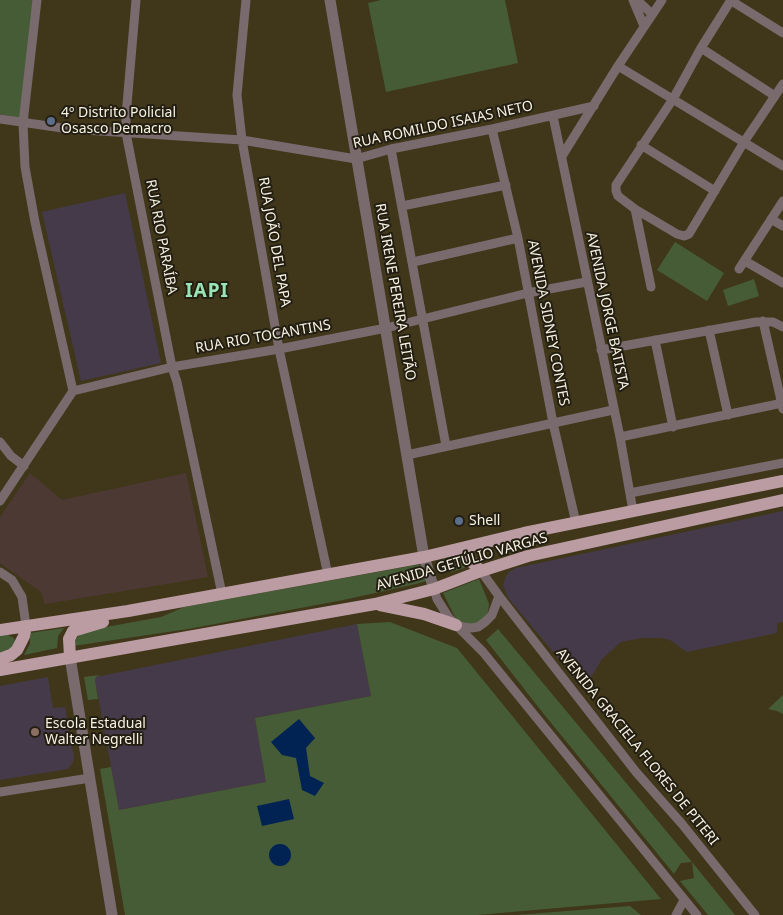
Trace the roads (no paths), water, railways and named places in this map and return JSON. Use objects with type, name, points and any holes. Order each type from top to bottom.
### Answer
[{"type":"main road","name":"AVENIDA GETÚLIO VARGAS","points":[[0,630],[128,611],[424,557],[576,523],[783,481]]},
{"type":"main road","name":"AVENIDA GETÚLIO VARGAS","points":[[0,670],[375,604],[434,588],[528,556],[783,500]]},
{"type":"main road","points":[[458,549],[481,571]]},
{"type":"main road","points":[[375,604],[402,608],[456,625]]},
{"type":"main road","points":[[70,657],[69,639],[73,631],[118,618],[128,611]]},
{"type":"main road","points":[[0,659],[11,655],[17,650],[24,636],[26,626]]},
{"type":"street","points":[[0,501],[74,391],[28,192],[23,123],[37,0]]},
{"type":"street","name":"RUA RIO PARAÍBA","points":[[136,0],[126,133],[172,367],[177,382],[222,594]]},
{"type":"street","name":"RUA JOÃO DEL PAPA","points":[[246,0],[237,95],[242,140],[278,349],[328,575]]},
{"type":"street","name":"RUA IRENE PEREIRA LEITÃO","points":[[330,0],[424,557],[434,588]]},
{"type":"street","points":[[633,0],[644,26]]},
{"type":"street","points":[[637,0],[652,14]]},
{"type":"street","points":[[562,156],[662,0]]},
{"type":"street","points":[[783,33],[730,0],[673,99],[616,185],[618,196],[635,209],[677,234],[684,236],[689,234],[744,142],[783,84]]},
{"type":"street","points":[[701,48],[775,96]]},
{"type":"street","points":[[618,66],[783,166]]},
{"type":"street","name":"RUA ROMILDO ISAIAS NETO","points":[[0,118],[69,129],[242,140],[356,159],[391,149],[594,106]]},
{"type":"street","name":"AVENIDA JORGE BATISTA","points":[[553,116],[586,282],[620,437],[633,511]]},
{"type":"street","name":"AVENIDA SIDNEY CONTES","points":[[492,129],[518,238],[554,423],[576,523]]},
{"type":"street","points":[[641,145],[715,191]]},
{"type":"street","points":[[391,149],[446,446]]},
{"type":"street","points":[[402,206],[506,185]]},
{"type":"street","points":[[739,269],[783,201]]},
{"type":"street","points":[[635,209],[651,287]]},
{"type":"street","points":[[772,219],[783,226]]},
{"type":"street","points":[[413,262],[518,238]]},
{"type":"street","points":[[745,260],[783,283]]},
{"type":"street","name":"RUA RIO TOCANTINS","points":[[74,391],[172,367],[386,328],[528,293],[586,282]]},
{"type":"street","points":[[601,350],[763,321],[773,322],[783,327]]},
{"type":"street","points":[[620,437],[783,405],[763,321]]},
{"type":"street","points":[[710,330],[728,415]]},
{"type":"street","points":[[655,340],[672,427]]},
{"type":"street","points":[[407,455],[613,410]]},
{"type":"street","points":[[0,442],[11,456],[24,466]]},
{"type":"street","points":[[630,494],[783,463]]},
{"type":"street","name":"AVENIDA GRACIELA FLORES DE PITERI","points":[[481,571],[636,772],[682,824],[755,915]]},
{"type":"street","points":[[0,572],[12,580],[22,597],[26,626]]},
{"type":"street","points":[[434,588],[444,612],[483,652],[697,915]]},
{"type":"street","points":[[456,625],[464,628],[478,627],[492,615],[499,596]]},
{"type":"street","points":[[478,627],[478,641],[483,652]]},
{"type":"street","points":[[70,657],[112,915]]},
{"type":"street","points":[[0,792],[90,778]]},
{"type":"street","points":[[676,915],[684,900]]},
{"type":"water","points":[[299,719],[315,738],[306,748],[310,776],[324,783],[315,796],[302,790],[296,758],[282,755],[271,742]]},
{"type":"water","points":[[289,799],[294,819],[262,826],[257,806]]},
{"type":"water","points":[[280,844],[288,847],[291,855],[288,863],[280,866],[272,863],[269,855],[272,847]]},
{"type":"place","name":"4º Distrito Policial Osasco Demacro","points":[[51,121]]},
{"type":"place","name":"Shell","points":[[459,521]]},
{"type":"place","name":"Escola Estadual Walter Negrelli","points":[[35,732]]},
{"type":"district","name":"IAPI","points":[[207,292]]}]
